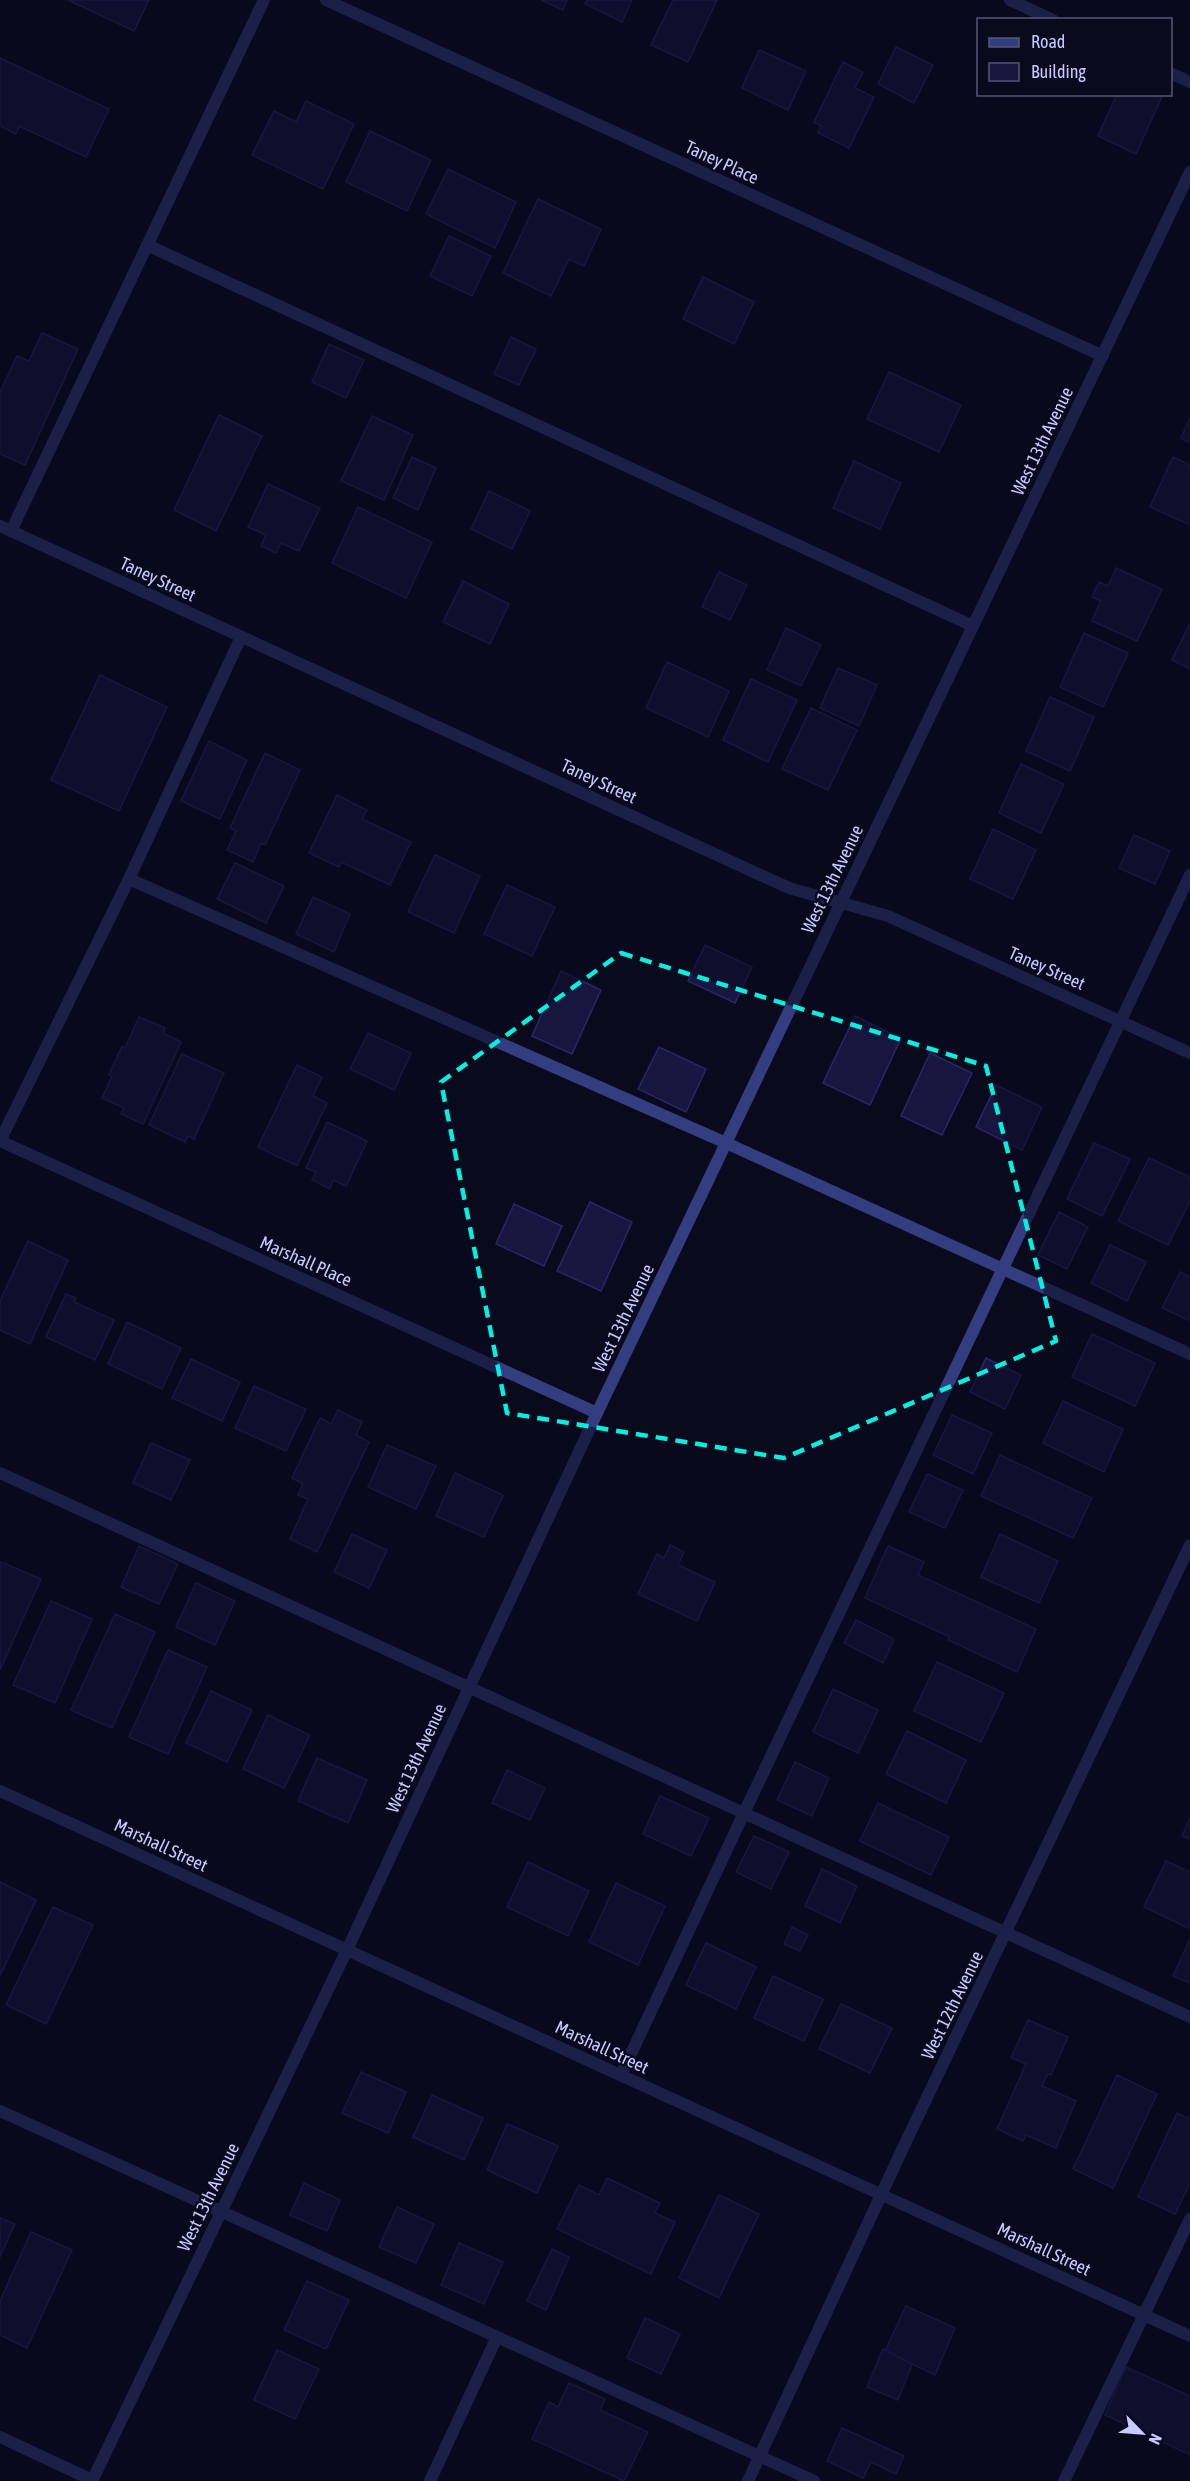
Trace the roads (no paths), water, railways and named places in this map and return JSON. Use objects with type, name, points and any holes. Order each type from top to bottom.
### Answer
[{"type":"street","points":[[5,529],[147,244],[264,0]]},
{"type":"street","name":"Taney Place","points":[[327,0],[1102,356]]},
{"type":"street","points":[[1010,0],[1049,18]]},
{"type":"street","points":[[1172,74],[1190,82]]},
{"type":"street","name":"West 13th Avenue","points":[[92,2480],[347,1950],[597,1413],[1190,172]]},
{"type":"street","points":[[147,244],[973,626]]},
{"type":"street","name":"Taney Street","points":[[5,529],[789,888],[888,916],[1190,1053]]},
{"type":"street","points":[[0,1141],[129,879],[241,637]]},
{"type":"street","points":[[621,2076],[1190,876]]},
{"type":"street","points":[[129,879],[726,1143],[1190,1354]]},
{"type":"street","name":"Marshall Place","points":[[0,1141],[597,1413]]},
{"type":"street","points":[[0,1473],[1190,2017]]},
{"type":"street","name":"West 12th Avenue","points":[[748,2481],[881,2195],[1190,1545]]},
{"type":"street","name":"Marshall Street","points":[[0,1791],[1190,2336]]},
{"type":"street","points":[[0,2111],[814,2481]]},
{"type":"street","points":[[1064,2481],[1190,2219]]},
{"type":"street","points":[[430,2481],[498,2337]]},
{"type":"street","points":[[0,2437],[92,2480]]}]
